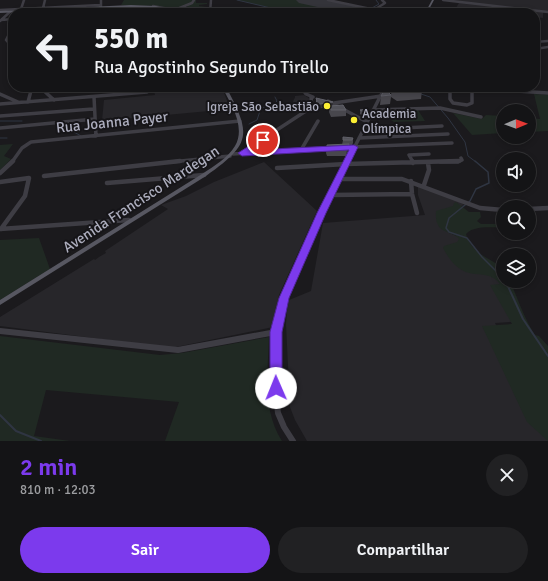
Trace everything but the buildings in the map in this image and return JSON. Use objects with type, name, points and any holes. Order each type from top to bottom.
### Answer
[{"type":"main road","points":[[70,8],[100,6],[147,6],[156,8]]},
{"type":"main road","name":"Avenida Francisco Mardegan","points":[[0,302],[204,175],[232,155],[240,142],[242,130],[240,121],[226,92]]},
{"type":"street","points":[[45,0],[42,8],[81,5],[100,6],[101,0]]},
{"type":"street","points":[[60,7],[62,0]]},
{"type":"street","points":[[81,5],[82,0]]},
{"type":"street","points":[[181,8],[192,3],[194,0]]},
{"type":"street","points":[[328,0],[367,8]]},
{"type":"street","points":[[374,8],[384,4],[385,2],[382,0]]},
{"type":"street","points":[[443,0],[513,8]]},
{"type":"street","points":[[147,6],[160,6],[168,8]]},
{"type":"street","points":[[0,20],[8,13]]},
{"type":"street","points":[[28,102],[31,92]]},
{"type":"street","points":[[46,92],[54,100]]},
{"type":"street","points":[[0,104],[147,92]]},
{"type":"street","points":[[305,92],[311,97],[316,98]]},
{"type":"street","points":[[294,441],[284,427],[278,413],[276,379],[276,332],[286,291],[354,147],[383,92]]},
{"type":"street","points":[[451,92],[450,99],[453,102],[467,105],[472,104],[472,92]]},
{"type":"street","points":[[532,92],[548,93]]},
{"type":"street","points":[[0,94],[20,102]]},
{"type":"street","points":[[334,103],[381,96]]},
{"type":"street","points":[[94,97],[93,109],[97,124],[96,136]]},
{"type":"street","points":[[242,153],[312,107],[311,97]]},
{"type":"street","points":[[321,99],[334,103],[367,122]]},
{"type":"street","points":[[373,110],[440,108],[481,117]]},
{"type":"street","points":[[0,116],[93,109]]},
{"type":"street","points":[[0,128],[95,119]]},
{"type":"street","name":"Rua Joanna Payer","points":[[0,173],[5,170],[27,143],[240,121]]},
{"type":"street","points":[[301,150],[318,121]]},
{"type":"street","points":[[363,130],[442,126]]},
{"type":"street","points":[[359,138],[448,134]]},
{"type":"street","points":[[346,148],[452,143]]},
{"type":"street","points":[[44,176],[242,153],[339,148]]},
{"type":"street","points":[[413,163],[409,155],[429,154]]},
{"type":"street","points":[[277,168],[346,164],[458,162],[462,160],[461,158]]},
{"type":"street","points":[[424,186],[429,170],[428,163]]},
{"type":"street","points":[[107,183],[204,175]]},
{"type":"street","points":[[0,187],[0,182],[29,178],[25,196],[0,229]]},
{"type":"street","points":[[339,179],[397,178],[411,181],[474,205],[496,209]]},
{"type":"street","points":[[411,181],[412,194],[417,213]]},
{"type":"street","points":[[331,195],[412,194]]},
{"type":"street","points":[[536,209],[548,208]]},
{"type":"street","points":[[0,229],[130,220]]},
{"type":"street","points":[[0,331],[178,350],[276,332]]},
{"type":"shaded area","points":[[124,0],[196,0],[196,3],[207,3],[199,6],[207,7],[191,8],[186,6],[180,8],[171,8],[158,6],[121,5]]},
{"type":"shaded area","points":[[237,0],[326,0],[362,8],[270,8]]},
{"type":"shaded area","points":[[237,0],[296,0],[332,8],[270,8]]},
{"type":"shaded area","points":[[313,0],[326,0],[364,8],[342,6]]},
{"type":"shaded area","points":[[451,0],[548,0],[548,11],[543,11],[543,18],[540,18],[540,8],[456,8],[460,1]]},
{"type":"shaded area","points":[[154,92],[224,92],[230,109],[102,121],[104,100],[155,95]]},
{"type":"shaded area","points":[[534,94],[548,95],[548,131],[536,132],[536,119],[540,119]]},
{"type":"shaded area","points":[[304,95],[310,99],[311,106],[307,108],[292,105],[295,96]]},
{"type":"shaded area","points":[[418,110],[425,121],[394,122],[391,120],[387,111]]},
{"type":"shaded area","points":[[453,113],[482,119],[486,115],[496,116],[496,133],[472,135]]},
{"type":"shaded area","points":[[13,144],[4,156],[11,159],[0,170],[0,145]]},
{"type":"shaded area","points":[[264,162],[317,211],[279,295],[273,327],[171,348],[0,326],[0,317],[106,253],[105,251],[168,209],[161,205],[186,196],[214,182]]},
{"type":"shaded area","points":[[418,185],[454,198],[464,205],[450,211],[448,232],[467,241],[478,252],[496,277],[496,288],[503,288],[524,321],[495,323],[548,434],[548,441],[307,441],[295,420],[290,407],[286,324],[287,311],[289,300],[311,291],[323,223],[425,215],[418,195]]},
{"type":"shaded area","points":[[456,202],[469,212],[480,212],[481,217],[477,221],[481,224],[496,224],[496,227],[478,228],[469,231],[466,234],[471,245],[475,249],[496,263],[496,280],[489,276],[469,273],[460,269],[452,262],[443,248],[444,246],[457,242],[459,239],[456,236],[444,231],[438,225],[436,211],[453,206]]},
{"type":"shaded area","points":[[39,238],[50,269],[0,300],[0,240]]},
{"type":"shaded area","points":[[496,284],[496,288],[513,288],[531,329],[535,335],[539,336],[548,346],[548,441],[527,422],[482,326],[512,324],[490,285]]},
{"type":"shaded area","points":[[0,336],[160,355],[182,353],[269,337],[267,378],[269,404],[271,417],[282,441],[165,441],[179,402],[46,390],[34,436],[70,441],[0,441]]},
{"type":"waterway","points":[[237,0],[271,8]]},
{"type":"waterway","points":[[372,8],[379,4],[376,0]]},
{"type":"waterway","points":[[421,94],[430,97],[448,118],[465,142],[468,156],[476,162]]},
{"type":"waterway","points":[[249,124],[257,120],[261,108],[273,105],[277,101],[275,97]]},
{"type":"waterway","points":[[0,121],[22,121]]},
{"type":"waterway","points":[[60,124],[81,136]]},
{"type":"waterway","points":[[0,138],[7,138]]},
{"type":"waterway","points":[[475,161],[488,172],[489,183],[476,189],[470,201],[449,218],[446,228],[449,232],[467,238],[482,257],[496,271]]},
{"type":"waterway","points":[[509,288],[523,319],[548,356]]},
{"type":"waterway","points":[[0,415],[16,431],[41,441]]},
{"type":"runway","points":[[304,0],[343,8]]},
{"type":"place","name":"Igreja São Sebastião","points":[[327,106]]},
{"type":"place","name":"Academia Olímpica","points":[[354,120]]},
{"type":"route","points":[[263,140],[242,153],[354,147],[321,213],[286,291],[276,332],[276,388]]}]
